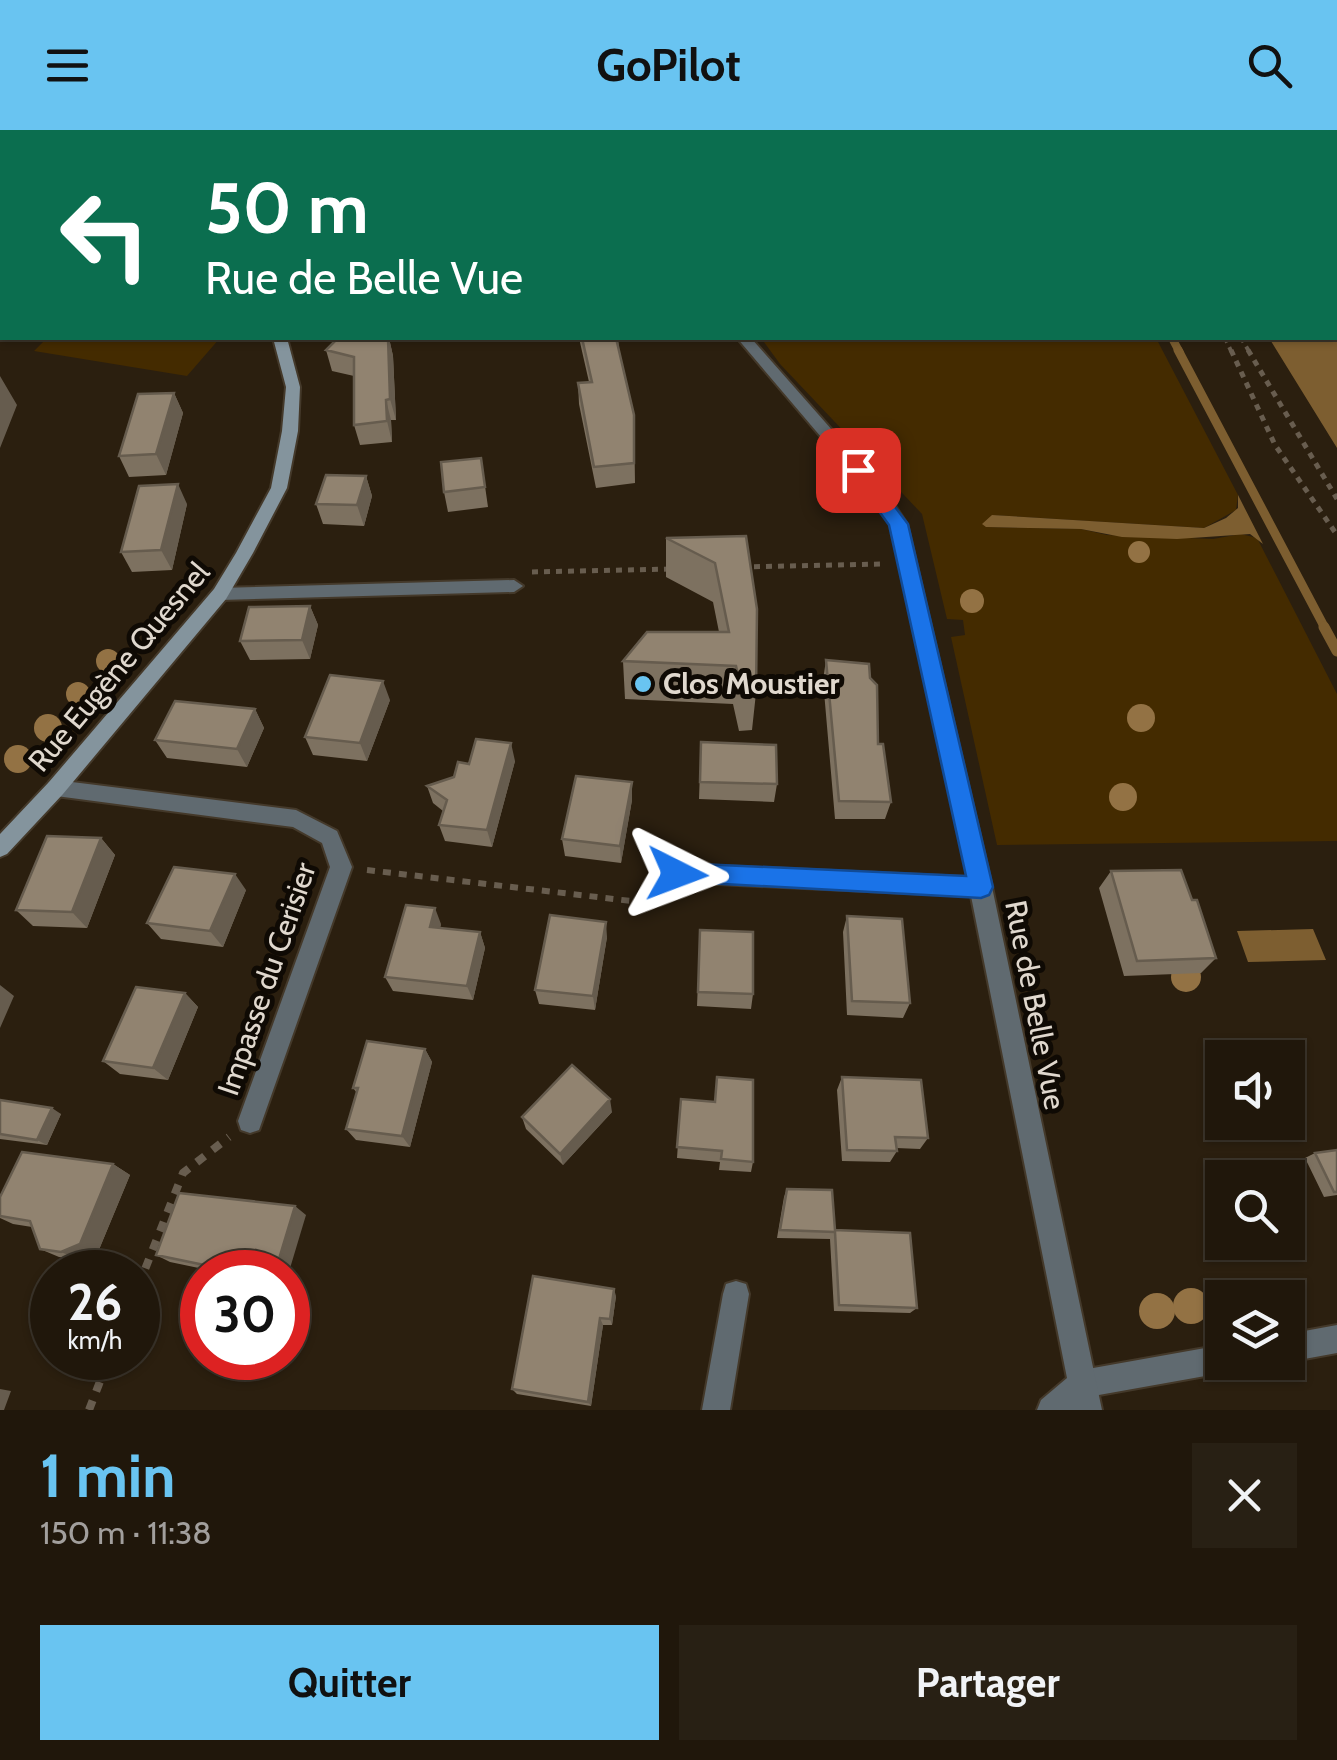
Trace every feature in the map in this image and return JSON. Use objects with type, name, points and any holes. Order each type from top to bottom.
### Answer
[{"type":"street","name":"Rue Eugène Quesnel","points":[[0,848],[56,788],[220,594],[279,488],[293,386],[281,340]]},
{"type":"street","name":"Rue de Belle Vue","points":[[746,340],[890,508],[899,524],[981,887],[1085,1397]]},
{"type":"street","points":[[220,594],[514,586]]},
{"type":"street","name":"Impasse du Cerisier","points":[[56,788],[296,819],[330,836],[341,867],[250,1122]]},
{"type":"street","points":[[677,874],[981,887]]},
{"type":"street","points":[[716,1410],[736,1294]]},
{"type":"street","points":[[1305,1345],[1337,1339]]},
{"type":"street","points":[[1051,1410],[1205,1364]]},
{"type":"path","points":[[1226,340],[1275,445],[1337,534]]},
{"type":"path","points":[[1243,340],[1337,499]]},
{"type":"path","points":[[734,568],[908,564]]},
{"type":"path","points":[[514,586],[520,573],[676,569]]},
{"type":"path","points":[[341,867],[648,903],[677,874]]},
{"type":"path","points":[[152,1250],[182,1173],[250,1122]]},
{"type":"path","points":[[88,1410],[101,1380]]},
{"type":"shaded area","points":[[45,340],[218,340],[187,376],[34,351]]},
{"type":"shaded area","points":[[762,340],[1157,340],[1238,495],[1236,510],[1204,528],[992,515],[986,527],[1081,529],[1107,535],[1213,539],[1241,534],[1257,538],[1337,694],[1337,841],[997,845],[951,637],[965,635],[963,620],[947,619],[922,514],[780,364]]},
{"type":"shaded area","points":[[1270,340],[1337,340],[1337,448]]},
{"type":"shaded area","points":[[1238,495],[1263,544],[1250,534],[1177,539],[1122,537],[1081,529],[982,524],[992,515],[1204,528],[1238,508]]},
{"type":"shaded area","points":[[1313,929],[1326,960],[1248,962],[1237,931]]},
{"type":"building","points":[[336,340],[388,340],[387,421],[354,425],[354,357],[326,350]]},
{"type":"building","points":[[582,340],[616,340],[634,415],[634,463],[594,467],[578,383],[592,382]]},
{"type":"building","points":[[174,393],[156,454],[119,456],[138,394]]},
{"type":"building","points":[[481,458],[485,487],[444,492],[441,462]]},
{"type":"building","points":[[326,475],[366,476],[357,505],[316,504]]},
{"type":"building","points":[[178,484],[161,550],[121,552],[139,486]]},
{"type":"building","points":[[746,536],[757,609],[756,693],[742,694],[736,666],[623,661],[647,632],[729,632],[715,563],[666,538]]},
{"type":"building","points":[[310,606],[302,640],[240,641],[249,607]]},
{"type":"building","points":[[826,660],[869,664],[870,678],[877,685],[878,744],[883,744],[891,802],[839,801]]},
{"type":"building","points":[[330,675],[383,681],[360,743],[305,737]]},
{"type":"building","points":[[175,701],[255,709],[237,749],[155,740]]},
{"type":"building","points":[[476,739],[511,743],[487,830],[439,825],[447,800],[427,786],[454,777],[458,762],[469,764]]},
{"type":"building","points":[[701,742],[776,745],[777,784],[700,782]]},
{"type":"building","points":[[576,776],[632,782],[620,846],[562,839]]},
{"type":"building","points":[[47,836],[101,838],[72,912],[16,910]]},
{"type":"building","points":[[174,867],[235,874],[210,931],[147,923]]},
{"type":"building","points":[[1181,870],[1192,900],[1197,900],[1216,958],[1137,961],[1111,871]]},
{"type":"building","points":[[406,905],[435,908],[430,927],[480,932],[467,986],[385,977]]},
{"type":"building","points":[[550,915],[606,922],[593,996],[535,990]]},
{"type":"building","points":[[847,916],[902,919],[910,1003],[852,1001]]},
{"type":"building","points":[[700,930],[753,932],[753,994],[698,992]]},
{"type":"building","points":[[136,987],[185,993],[153,1068],[103,1061]]},
{"type":"building","points":[[367,1041],[425,1049],[402,1136],[346,1129]]},
{"type":"building","points":[[572,1065],[610,1099],[560,1154],[522,1117]]},
{"type":"building","points":[[717,1077],[753,1080],[753,1162],[721,1159],[722,1151],[677,1147],[681,1099],[715,1102]]},
{"type":"building","points":[[842,1077],[921,1080],[928,1138],[895,1137],[897,1151],[847,1150]]},
{"type":"building","points":[[0,1100],[52,1108],[37,1140],[0,1134]]},
{"type":"building","points":[[1337,1150],[1337,1192],[1334,1192],[1315,1153]]},
{"type":"building","points":[[22,1152],[113,1164],[80,1244],[66,1250],[40,1249],[30,1221],[0,1216],[0,1197]]},
{"type":"building","points":[[787,1189],[832,1190],[835,1230],[910,1233],[917,1308],[839,1305],[835,1232],[780,1230]]},
{"type":"building","points":[[179,1193],[295,1206],[282,1250],[180,1250],[180,1260],[160,1256],[158,1250]]},
{"type":"building","points":[[533,1276],[614,1289],[610,1319],[600,1318],[588,1402],[512,1389]]},
{"type":"waterway","points":[[1173,340],[1180,353]]},
{"type":"waterway","points":[[1178,350],[1326,630]]},
{"type":"waterway","points":[[1324,627],[1337,651]]},
{"type":"place","name":"Clos Moustier","points":[[643,684]]},
{"type":"route","points":[[677,874],[981,887],[899,524],[858,470]]}]
